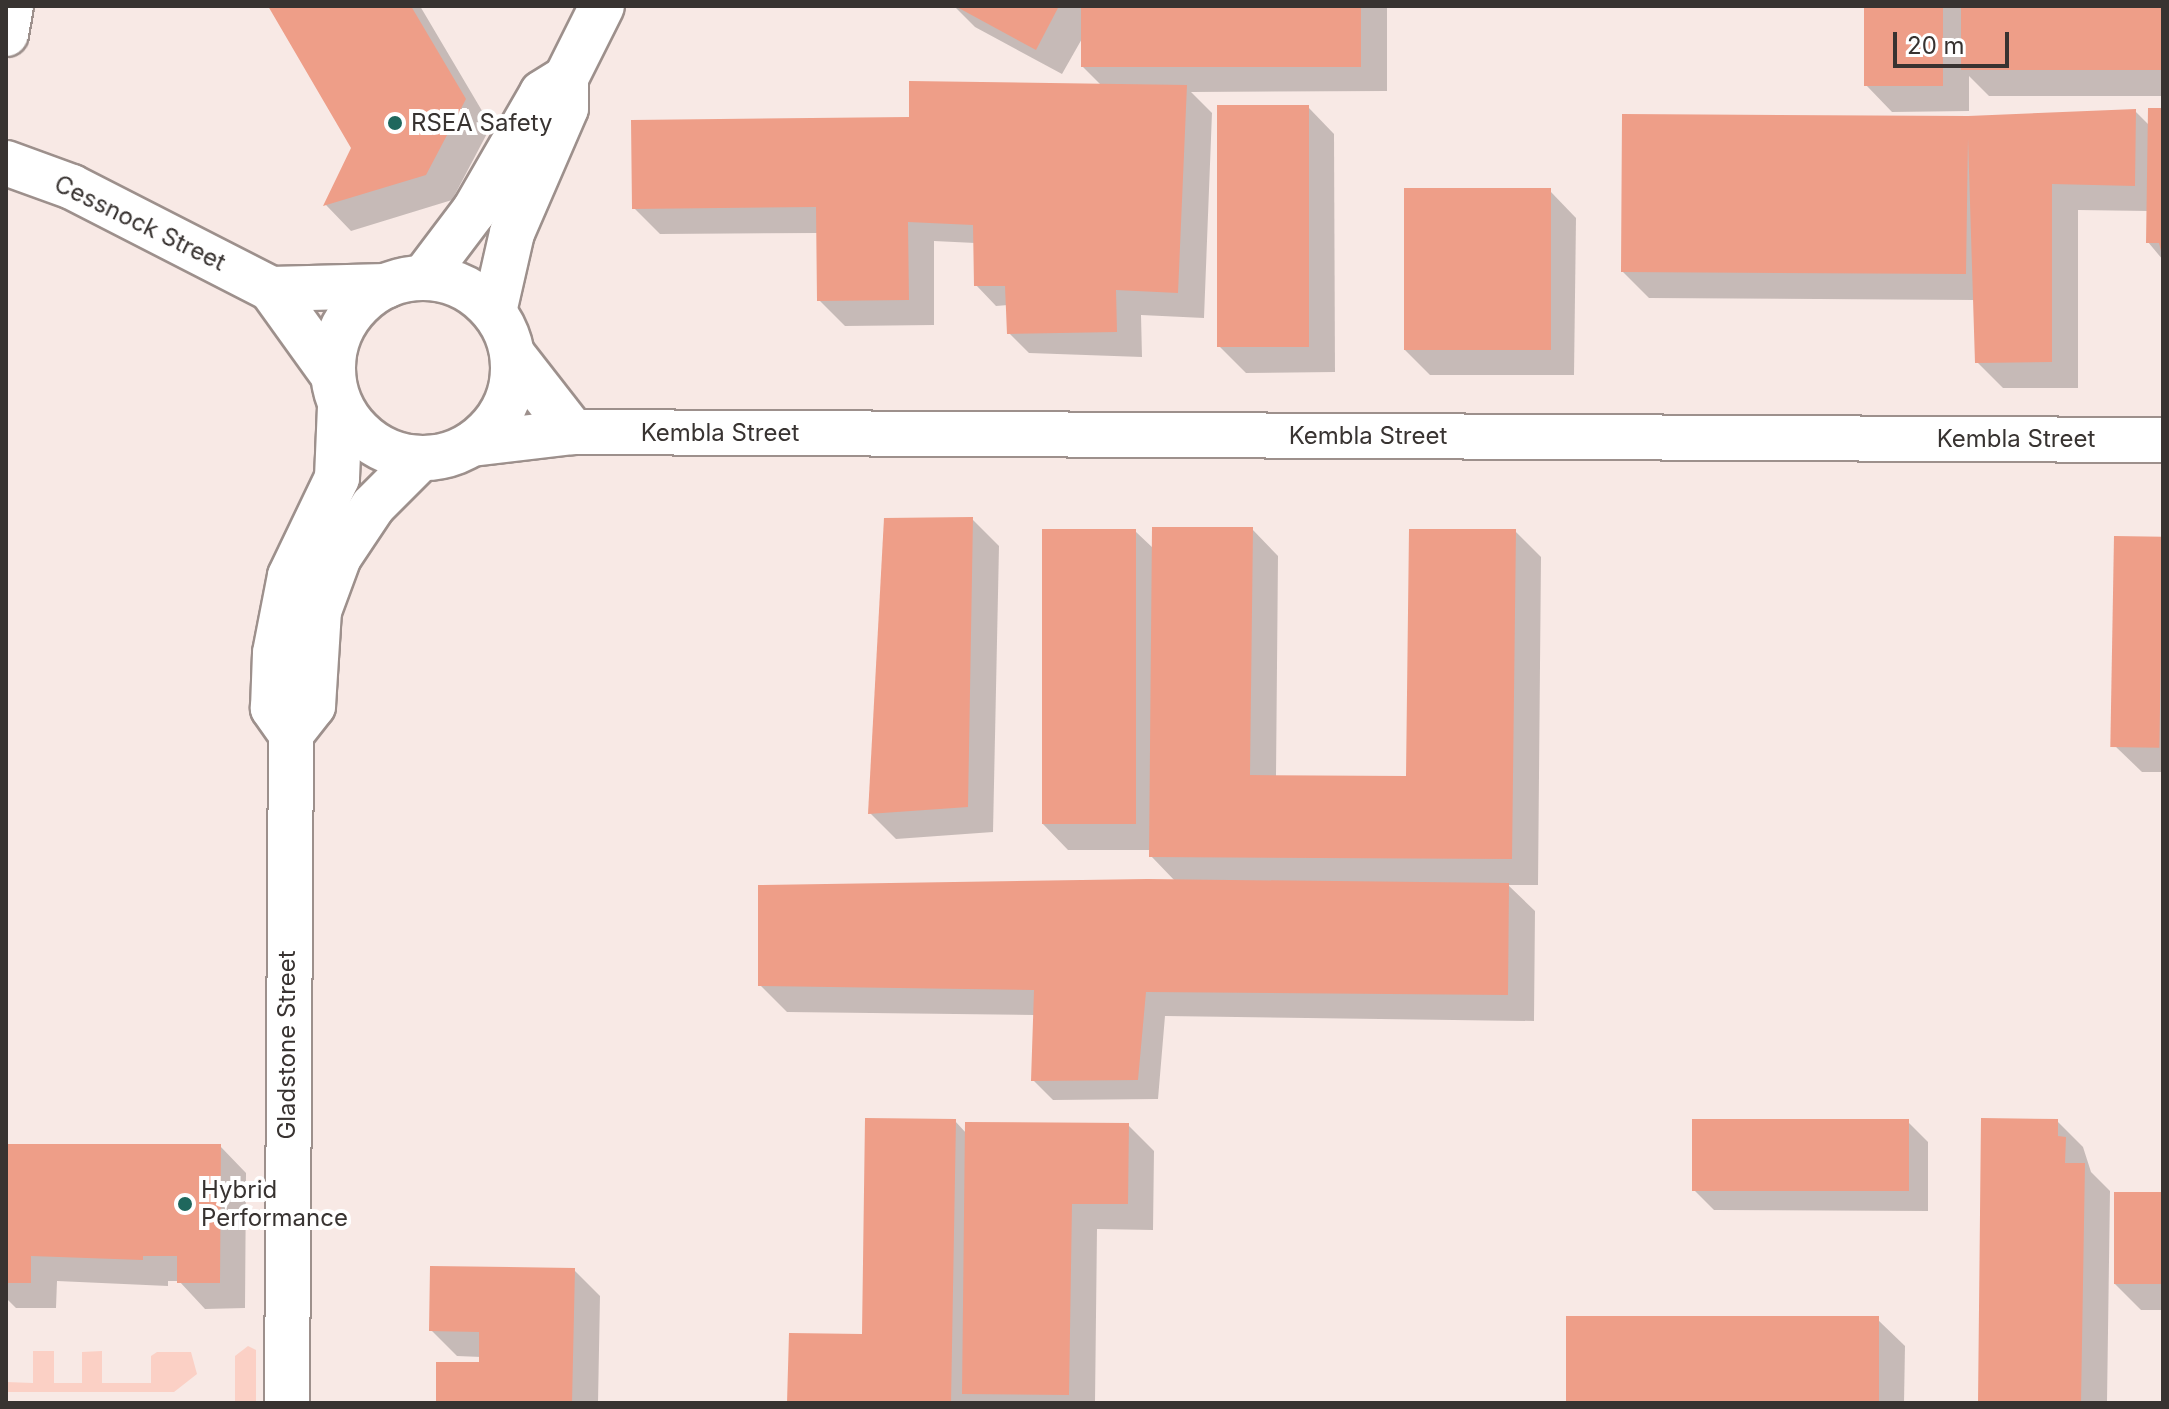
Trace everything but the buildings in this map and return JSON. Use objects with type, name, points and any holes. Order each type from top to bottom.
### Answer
[{"type":"street","points":[[6,34],[11,6]]},
{"type":"street","name":"Gladstone Street","points":[[494,312],[512,233],[566,108],[566,78],[602,6]]},
{"type":"street","name":"Gladstone Street","points":[[287,1403],[291,734],[273,708],[278,622],[290,576],[337,478],[336,390],[341,328],[356,307],[405,282],[474,211],[542,93],[566,78]]},
{"type":"street","name":"Cessnock Street","points":[[6,163],[72,187],[271,289],[336,390]]},
{"type":"street","points":[[405,282],[451,281],[494,312],[513,355],[573,432]]},
{"type":"street","name":"Cessnock Street","points":[[271,289],[405,282]]},
{"type":"street","points":[[336,390],[373,445],[420,459],[447,455],[472,444],[505,405],[513,355]]},
{"type":"street","name":"Kembla Street","points":[[472,444],[573,432],[2163,440]]},
{"type":"street","points":[[291,734],[313,706],[317,624],[339,557],[373,506],[420,459]]},
{"type":"shaded area","points":[[248,1346],[256,1350],[256,1403],[235,1403],[235,1356]]},
{"type":"shaded area","points":[[33,1351],[54,1351],[54,1383],[82,1383],[82,1352],[102,1351],[102,1383],[151,1383],[151,1356],[157,1352],[191,1352],[197,1374],[174,1392],[6,1392],[6,1382],[33,1383]]},
{"type":"place","name":"RSEA Safety","points":[[395,123]]},
{"type":"place","name":"Hybrid Performance","points":[[185,1204]]}]
